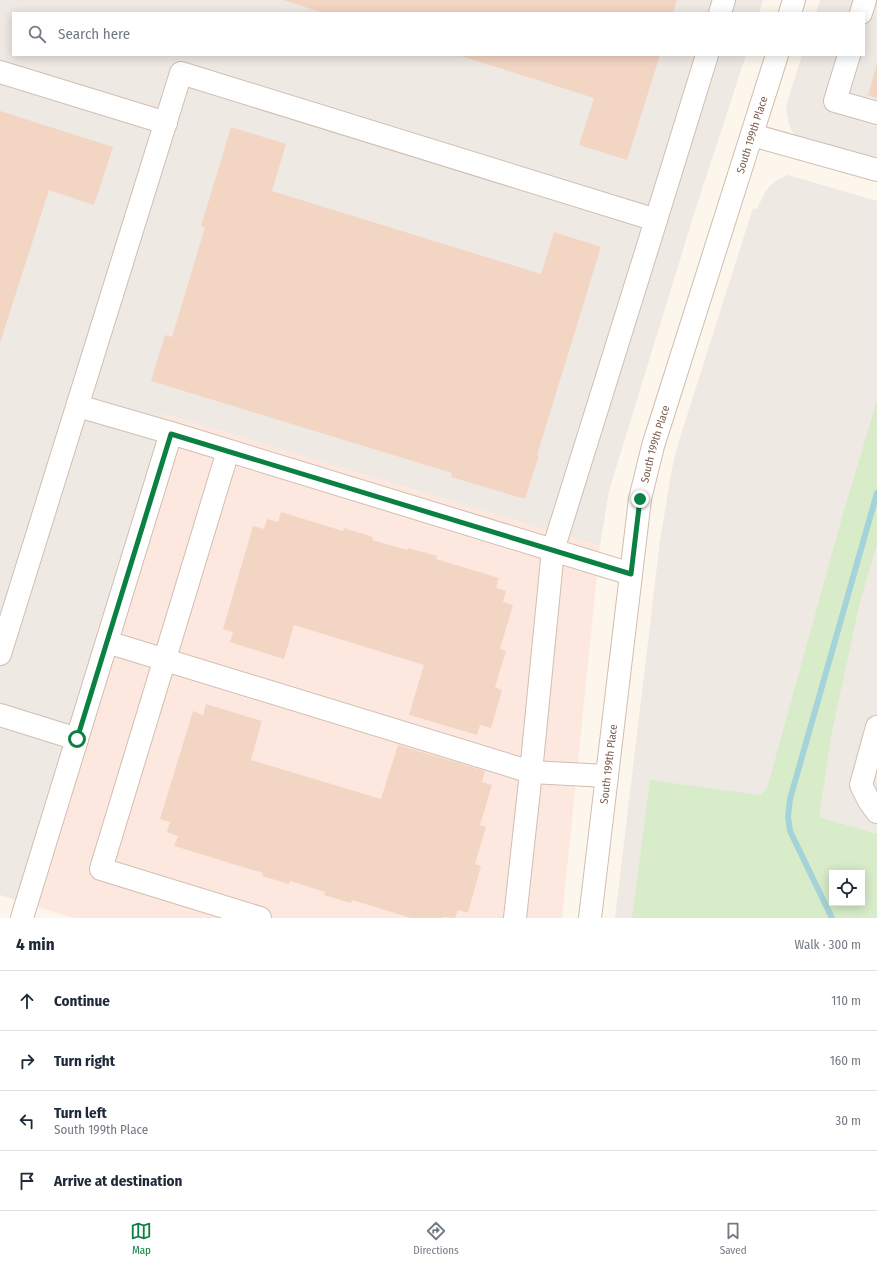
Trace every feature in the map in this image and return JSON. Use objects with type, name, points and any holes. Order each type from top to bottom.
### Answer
[{"type":"street","points":[[720,12],[724,0]]},
{"type":"street","points":[[790,12],[794,0]]},
{"type":"street","points":[[861,12],[865,0]]},
{"type":"street","points":[[515,918],[553,550],[707,56]]},
{"type":"street","name":"South 199th Place","points":[[590,918],[640,499],[653,446],[777,56]]},
{"type":"street","points":[[849,56],[835,101],[877,113]]},
{"type":"street","points":[[0,72],[166,123]]},
{"type":"street","points":[[0,654],[181,73],[656,220]]},
{"type":"street","points":[[752,135],[877,170]]},
{"type":"street","points":[[78,406],[631,574]]},
{"type":"street","points":[[22,918],[171,434]]},
{"type":"street","points":[[228,451],[101,869],[260,918]]},
{"type":"street","points":[[107,642],[531,772],[607,776]]},
{"type":"street","points":[[0,715],[77,739]]},
{"type":"street","points":[[877,727],[861,785],[869,801],[877,812]]},
{"type":"shaded area","points":[[0,0],[763,0],[759,12],[12,12],[12,56],[746,56],[694,214],[609,491],[600,546],[165,414],[19,901],[0,895]]},
{"type":"shaded area","points":[[820,0],[877,0],[877,166],[796,139],[789,125],[786,108],[802,56],[865,56],[865,12],[816,12]]},
{"type":"shaded area","points":[[788,175],[877,201],[877,918],[615,918],[660,541],[672,468],[678,444],[753,208],[757,209],[765,192],[772,184]]},
{"type":"shaded area","points":[[165,414],[600,546],[562,918],[74,918],[19,901]]},
{"type":"green space","points":[[877,400],[877,544],[859,606],[832,732],[819,817],[877,834],[877,918],[632,918],[650,780],[760,795],[766,789],[842,517]]},
{"type":"building","points":[[283,0],[677,0],[673,12],[321,12]]},
{"type":"building","points":[[461,56],[660,56],[627,160],[579,145],[594,98]]},
{"type":"building","points":[[877,63],[877,98],[868,95]]},
{"type":"building","points":[[0,111],[113,147],[94,205],[49,190],[0,343]]},
{"type":"building","points":[[231,127],[286,144],[272,191],[541,274],[554,232],[601,247],[537,455],[539,455],[525,499],[451,477],[452,473],[151,381],[165,335],[172,337],[205,227],[201,226]]},
{"type":"building","points":[[281,512],[343,531],[344,528],[373,537],[372,540],[407,550],[408,548],[437,556],[436,559],[499,578],[496,588],[506,591],[503,602],[513,605],[500,649],[506,651],[495,687],[502,690],[491,728],[480,725],[477,735],[409,715],[424,665],[294,625],[284,659],[230,642],[233,632],[223,629],[253,526],[264,529],[267,519],[278,522]]},
{"type":"building","points":[[206,704],[262,721],[251,760],[381,799],[398,745],[485,771],[482,782],[492,785],[480,825],[486,827],[475,864],[481,866],[468,913],[458,910],[455,918],[411,918],[352,900],[351,903],[324,895],[325,892],[290,881],[289,884],[262,876],[263,873],[174,846],[178,836],[167,832],[170,822],[160,819],[193,711],[203,715]]},
{"type":"waterway","points":[[832,918],[790,831],[788,817],[790,799],[877,493]]},
{"type":"route","points":[[77,739],[171,434],[631,574],[640,499]]}]
